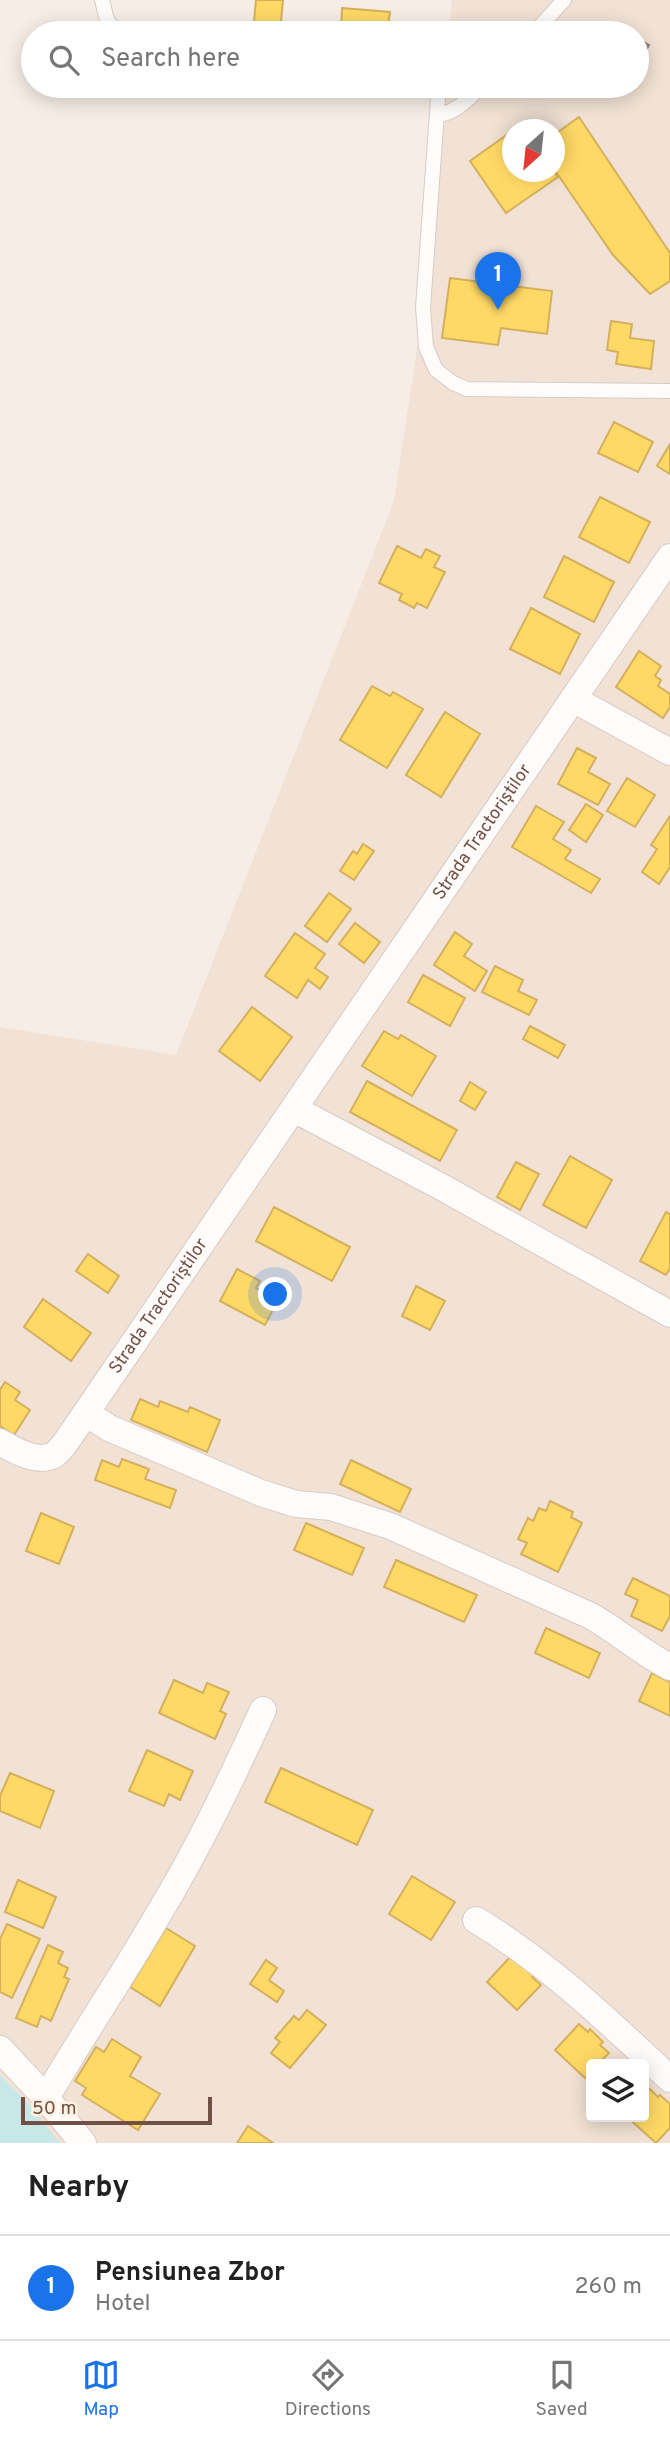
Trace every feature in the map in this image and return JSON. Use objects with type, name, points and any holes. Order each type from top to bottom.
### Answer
[{"type":"street","name":"Strada Tractoriștilor","points":[[0,1442],[37,1457],[53,1455],[66,1443],[670,557]]},
{"type":"street","points":[[573,699],[670,752]]},
{"type":"street","points":[[294,1109],[438,1185],[670,1314]]},
{"type":"street","points":[[86,1413],[108,1428],[261,1493],[296,1504],[331,1507],[390,1526],[591,1616],[621,1634],[650,1657],[670,1667]]},
{"type":"street","points":[[46,2098],[189,1861],[263,1710]]},
{"type":"street","points":[[476,1920],[516,1944],[601,2015],[670,2078]]},
{"type":"street","points":[[0,2049],[83,2143]]},
{"type":"lane","points":[[102,0],[108,21]]},
{"type":"lane","points":[[545,21],[564,0]]},
{"type":"lane","points":[[438,98],[423,307],[426,347],[436,370],[453,383],[467,389],[670,391]]},
{"type":"lane","points":[[437,115],[454,110],[468,98]]},
{"type":"shaded area","points":[[452,0],[670,0],[670,2143],[60,2143],[29,2104],[0,2075],[0,1027],[176,1055],[394,501],[420,329],[443,98],[649,98],[649,21],[450,21]]},
{"type":"water","points":[[0,2075],[29,2104],[60,2143],[0,2143]]},
{"type":"building: Homes","points":[[256,0],[283,0],[281,21],[254,21]]},
{"type":"building: Homes","points":[[342,8],[390,12],[389,21],[341,21]]},
{"type":"building: Homes","points":[[579,117],[670,253],[670,281],[650,294],[613,255],[563,182],[565,127]]},
{"type":"building: Homes","points":[[502,138],[502,182],[551,182],[506,213],[470,161]]},
{"type":"building: Homes","points":[[450,278],[552,291],[547,334],[501,328],[498,345],[442,338]]},
{"type":"building: Homes","points":[[611,321],[632,324],[630,338],[654,341],[651,369],[616,364],[618,352],[607,350]]},
{"type":"building: Homes","points":[[614,422],[653,442],[638,472],[598,453]]},
{"type":"building: Homes","points":[[670,444],[670,474],[657,466]]},
{"type":"building: Homes","points":[[600,497],[650,522],[629,563],[579,537]]},
{"type":"building: Homes","points":[[397,546],[421,558],[426,549],[440,556],[434,567],[445,572],[427,608],[417,603],[414,608],[399,600],[402,594],[379,583]]},
{"type":"building: Homes","points":[[564,556],[614,582],[594,622],[544,597]]},
{"type":"building: Homes","points":[[531,608],[580,634],[560,674],[510,649]]},
{"type":"building: Homes","points":[[639,651],[661,666],[655,676],[661,680],[658,686],[670,694],[670,707],[663,718],[616,687]]},
{"type":"building: Homes","points":[[372,686],[390,696],[393,692],[423,709],[387,768],[340,740]]},
{"type":"building: Homes","points":[[445,712],[480,734],[441,797],[406,775]]},
{"type":"building: Homes","points":[[577,748],[596,758],[588,772],[610,784],[598,805],[558,784]]},
{"type":"building: Homes","points":[[627,778],[655,795],[635,827],[607,811]]},
{"type":"building: Homes","points":[[586,804],[603,815],[586,842],[569,830]]},
{"type":"building: Homes","points":[[536,806],[564,822],[553,839],[571,850],[565,859],[600,879],[591,893],[512,847]]},
{"type":"building: Homes","points":[[670,816],[670,867],[659,884],[642,872],[657,849],[651,845]]},
{"type":"building: Homes","points":[[363,844],[374,851],[354,880],[340,871],[353,851],[357,854]]},
{"type":"building: Homes","points":[[329,893],[351,909],[327,942],[305,926]]},
{"type":"building: Homes","points":[[355,923],[380,942],[364,963],[339,944]]},
{"type":"building: Homes","points":[[455,932],[472,944],[464,956],[487,971],[475,991],[434,965]]},
{"type":"building: Homes","points":[[295,933],[325,954],[315,968],[328,977],[320,989],[308,980],[297,998],[265,976]]},
{"type":"building: Homes","points":[[495,966],[523,980],[518,991],[537,1000],[529,1015],[482,992]]},
{"type":"building: Homes","points":[[423,975],[465,998],[450,1026],[408,1002]]},
{"type":"building: Homes","points":[[252,1007],[292,1037],[260,1081],[219,1051]]},
{"type":"building: Homes","points":[[530,1026],[565,1045],[558,1058],[523,1039]]},
{"type":"building: Homes","points":[[384,1031],[398,1039],[401,1035],[436,1056],[412,1096],[362,1066]]},
{"type":"building: Homes","points":[[367,1081],[457,1130],[440,1161],[350,1112]]},
{"type":"building: Homes","points":[[470,1082],[486,1092],[475,1110],[460,1101]]},
{"type":"building: Homes","points":[[570,1156],[612,1180],[586,1228],[543,1205]]},
{"type":"building: Homes","points":[[516,1162],[539,1174],[520,1210],[497,1197]]},
{"type":"building: Homes","points":[[274,1207],[350,1247],[332,1281],[256,1241]]},
{"type":"building: Homes","points":[[666,1212],[670,1214],[670,1268],[666,1275],[640,1261]]},
{"type":"building: Homes","points":[[88,1254],[119,1276],[108,1293],[76,1271]]},
{"type":"building: Homes","points":[[237,1269],[260,1281],[256,1288],[278,1300],[265,1325],[220,1301]]},
{"type":"building: Homes","points":[[416,1286],[445,1301],[430,1330],[402,1316]]},
{"type":"building: Homes","points":[[43,1299],[91,1333],[71,1361],[24,1327]]},
{"type":"building: Homes","points":[[5,1382],[20,1392],[15,1400],[30,1410],[14,1435],[0,1426],[0,1390]]},
{"type":"building: Homes","points":[[140,1399],[158,1407],[160,1401],[188,1412],[190,1407],[220,1420],[207,1452],[131,1420]]},
{"type":"building: Homes","points":[[122,1459],[149,1469],[145,1479],[176,1490],[170,1508],[95,1480],[102,1460],[119,1467]]},
{"type":"building: Homes","points":[[351,1460],[411,1489],[400,1512],[340,1484]]},
{"type":"building: Homes","points":[[550,1501],[573,1512],[571,1517],[582,1523],[558,1572],[521,1554],[527,1543],[518,1539],[528,1518],[533,1521],[539,1508],[546,1511]]},
{"type":"building: Homes","points":[[41,1513],[74,1527],[59,1564],[26,1551]]},
{"type":"building: Homes","points":[[306,1523],[364,1548],[352,1575],[294,1550]]},
{"type":"building: Homes","points":[[396,1560],[477,1595],[464,1622],[384,1587]]},
{"type":"building: Homes","points":[[633,1578],[670,1596],[670,1616],[662,1631],[631,1616],[638,1600],[625,1594]]},
{"type":"building: Homes","points":[[546,1628],[600,1653],[589,1678],[535,1653]]},
{"type":"building: Homes","points":[[652,1673],[670,1682],[670,1716],[639,1701]]},
{"type":"building: Homes","points":[[174,1680],[203,1693],[207,1683],[229,1692],[220,1711],[226,1714],[215,1739],[159,1713]]},
{"type":"building: Homes","points":[[147,1750],[193,1771],[180,1800],[169,1794],[164,1806],[129,1791]]},
{"type":"building: Homes","points":[[281,1768],[373,1810],[357,1845],[265,1802]]},
{"type":"building: Homes","points":[[10,1773],[54,1791],[40,1828],[0,1811],[0,1796]]},
{"type":"building: Homes","points":[[412,1876],[455,1902],[431,1940],[389,1914]]},
{"type":"building: Homes","points":[[18,1880],[56,1897],[43,1928],[5,1912]]},
{"type":"building: Homes","points":[[7,1924],[40,1939],[12,1998],[0,1992],[0,1939]]},
{"type":"building: Homes","points":[[166,1928],[195,1946],[160,2006],[130,1987]]},
{"type":"building: Homes","points":[[48,1945],[63,1952],[58,1963],[68,1968],[64,1977],[69,1979],[51,2021],[41,2016],[37,2027],[16,2018]]},
{"type":"building: Homes","points":[[511,1956],[535,1974],[532,1977],[541,1985],[517,2010],[487,1982]]},
{"type":"building: Homes","points":[[266,1960],[277,1968],[269,1980],[284,1991],[277,2002],[250,1984]]},
{"type":"building: Homes","points":[[307,2010],[326,2025],[290,2068],[271,2053],[280,2042],[275,2038],[294,2016],[299,2020]]},
{"type":"building: Homes","points":[[579,2024],[588,2032],[590,2029],[603,2042],[600,2045],[609,2053],[603,2059],[586,2059],[585,2078],[555,2050]]},
{"type":"building: Homes","points":[[112,2039],[141,2057],[130,2076],[160,2094],[138,2130],[82,2095],[86,2088],[75,2081],[96,2047],[104,2052]]},
{"type":"building: Homes","points":[[649,2090],[670,2104],[670,2128],[656,2143],[633,2122],[649,2122]]},
{"type":"building: Homes","points":[[248,2126],[273,2143],[237,2143]]},
{"type":"place","name":"Pensiunea Zbor","points":[[498,310]]}]
